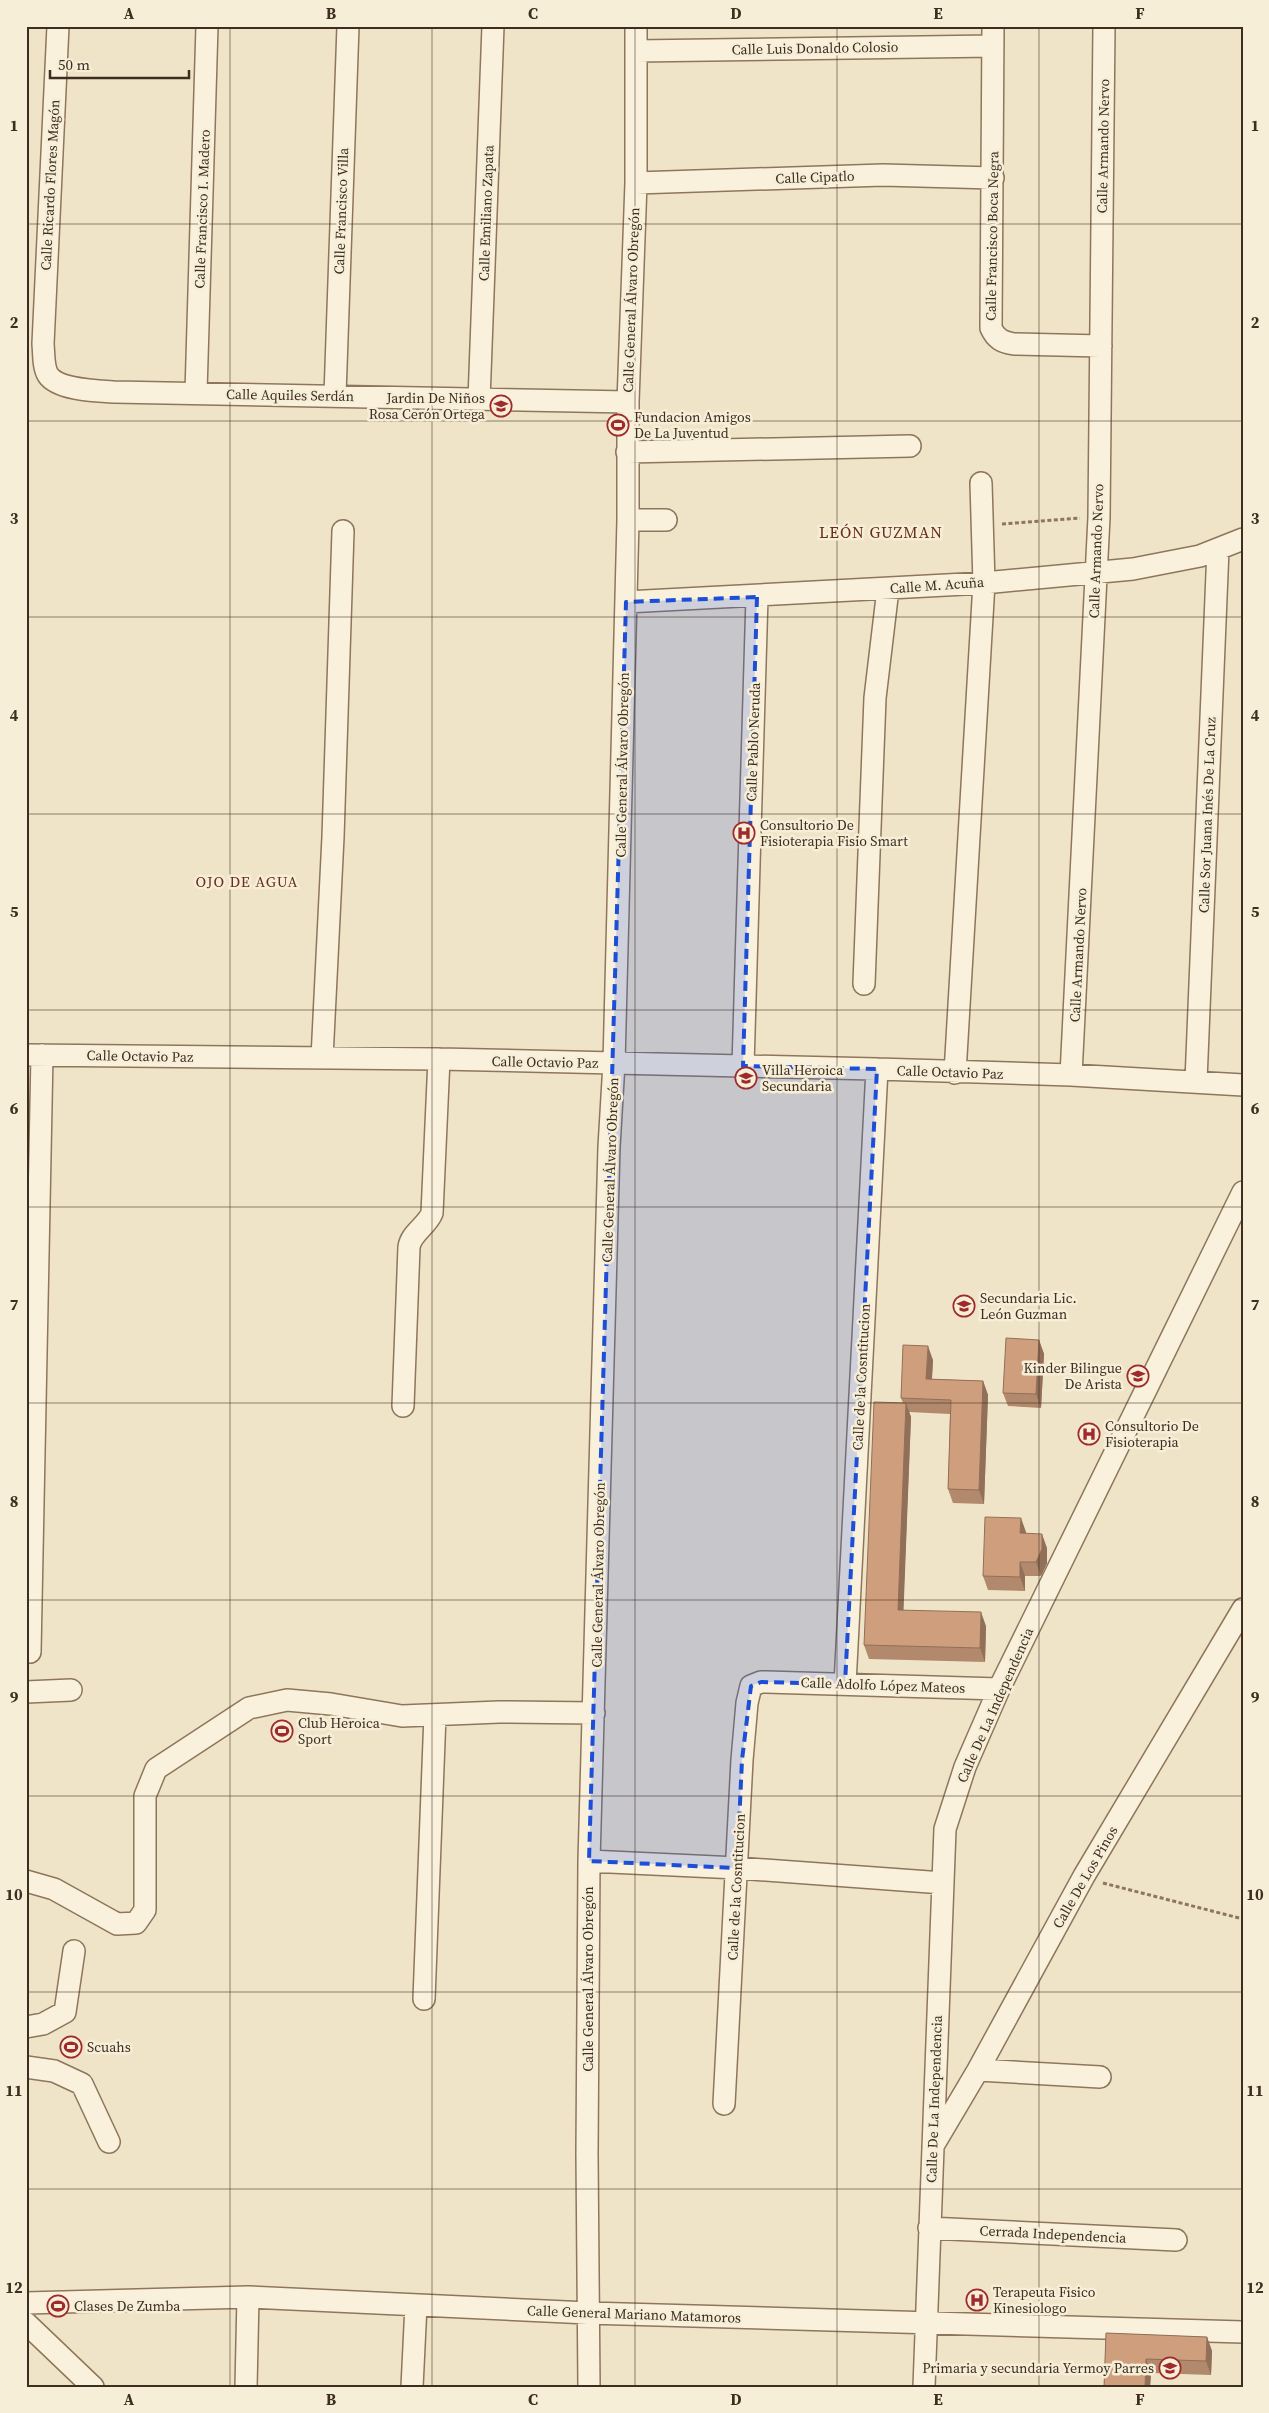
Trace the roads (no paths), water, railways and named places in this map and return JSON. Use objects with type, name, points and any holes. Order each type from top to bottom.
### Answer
[{"type":"street","name":"Calle Ricardo Flores Magón","points":[[43,344],[58,26]]},
{"type":"street","name":"Calle Francisco I. Madero","points":[[196,392],[207,26]]},
{"type":"street","name":"Calle Francisco Villa","points":[[336,396],[348,26]]},
{"type":"street","name":"Calle Emiliano Zapata","points":[[479,400],[493,26]]},
{"type":"street","name":"Calle General Álvaro Obregón","points":[[589,2387],[589,1861],[609,1166],[614,1063],[626,602],[628,402],[636,183],[636,26]]},
{"type":"street","name":"Calle Armando Nervo","points":[[1071,1075],[1099,517],[1104,26]]},
{"type":"street","name":"Calle Luis Donaldo Colosio","points":[[636,50],[993,36]]},
{"type":"street","name":"Calle Francisco Boca Negra","points":[[993,36],[993,178],[989,314],[991,328],[994,336],[1014,344],[1101,346]]},
{"type":"street","name":"Calle Cipatlo","points":[[636,183],[883,175],[993,178]]},
{"type":"street","name":"Calle Aquiles Serdán","points":[[43,344],[47,373],[52,380],[65,386],[114,392],[196,392],[628,402]]},
{"type":"street","points":[[627,452],[910,446]]},
{"type":"street","points":[[955,1073],[984,583],[981,483]]},
{"type":"street","points":[[628,520],[666,520]]},
{"type":"street","points":[[322,1058],[333,837],[343,531]]},
{"type":"street","name":"Calle M. Acuña","points":[[626,602],[757,597],[984,583],[1164,564],[1200,556],[1243,540]]},
{"type":"street","name":"Calle Sor Juana Inés De La Cruz","points":[[1196,1081],[1218,549]]},
{"type":"street","points":[[864,984],[875,698],[888,588]]},
{"type":"street","name":"Calle Pablo Neruda","points":[[743,1066],[757,597]]},
{"type":"street","points":[[30,1652],[34,1055]]},
{"type":"street","name":"Calle Octavio Paz","points":[[34,1055],[439,1059],[877,1069],[955,1073],[1071,1075],[1243,1085]]},
{"type":"street","points":[[402,1406],[409,1247],[412,1237],[428,1223],[432,1213],[439,1059]]},
{"type":"street","name":"Calle de la Cosntitucion","points":[[845,1684],[877,1069]]},
{"type":"street","name":"Calle De La Independencia","points":[[926,2324],[945,1829],[965,1767],[999,1689],[1243,1192]]},
{"type":"street","name":"Calle De Los Pinos","points":[[932,2147],[978,2070],[1084,1876],[1243,1609]]},
{"type":"street","name":"Calle de la Cosntitucion","points":[[724,2104],[742,1760],[749,1691],[756,1683],[766,1682]]},
{"type":"street","name":"Calle Adolfo López Mateos","points":[[766,1682],[999,1689]]},
{"type":"street","points":[[26,1692],[72,1690]]},
{"type":"street","points":[[26,1881],[54,1889],[117,1924],[136,1924],[145,1910],[145,1796],[156,1769],[248,1708],[287,1700],[331,1704],[388,1715],[499,1712],[594,1713]]},
{"type":"street","points":[[424,1999],[435,1715]]},
{"type":"street","points":[[589,1861],[737,1868],[943,1883]]},
{"type":"street","points":[[26,2027],[43,2024],[65,2012],[74,1951]]},
{"type":"street","points":[[26,2067],[54,2071],[82,2084],[109,2142]]},
{"type":"street","points":[[978,2070],[1100,2076]]},
{"type":"street","name":"Cerrada Independencia","points":[[929,2228],[1176,2240]]},
{"type":"street","points":[[246,2387],[248,2297]]},
{"type":"street","name":"Calle General Mariano Matamoros","points":[[26,2303],[248,2297],[588,2313],[1243,2332]]},
{"type":"street","points":[[412,2387],[416,2305]]},
{"type":"street","points":[[26,2323],[93,2387]]},
{"type":"street","points":[[924,2387],[926,2324]]},
{"type":"place","name":"Jardin De Niños Rosa Cerón Ortega","points":[[501,406]]},
{"type":"place","name":"Fundacion Amigos De La Juventud","points":[[618,425]]},
{"type":"place","name":"Consultorio De Fisioterapia Fisio Smart","points":[[744,833]]},
{"type":"place","name":"Villa Heroica Secundaria","points":[[746,1078]]},
{"type":"place","name":"Secundaria Lic. León Guzman","points":[[964,1306]]},
{"type":"place","name":"Kinder Bilingue De Arista","points":[[1138,1376]]},
{"type":"place","name":"Consultorio De Fisioterapia","points":[[1089,1434]]},
{"type":"place","name":"Club Heroica Sport","points":[[282,1731]]},
{"type":"place","name":"Scuahs","points":[[71,2047]]},
{"type":"place","name":"Terapeuta Fisico Kinesiologo","points":[[977,2300]]},
{"type":"place","name":"Clases De Zumba","points":[[58,2306]]},
{"type":"place","name":"Primaria y secundaria Yermoy Parres","points":[[1170,2368]]},
{"type":"district","name":"LEÓN GUZMAN","points":[[881,532]]},
{"type":"district","name":"OJO DE AGUA","points":[[247,882]]}]
